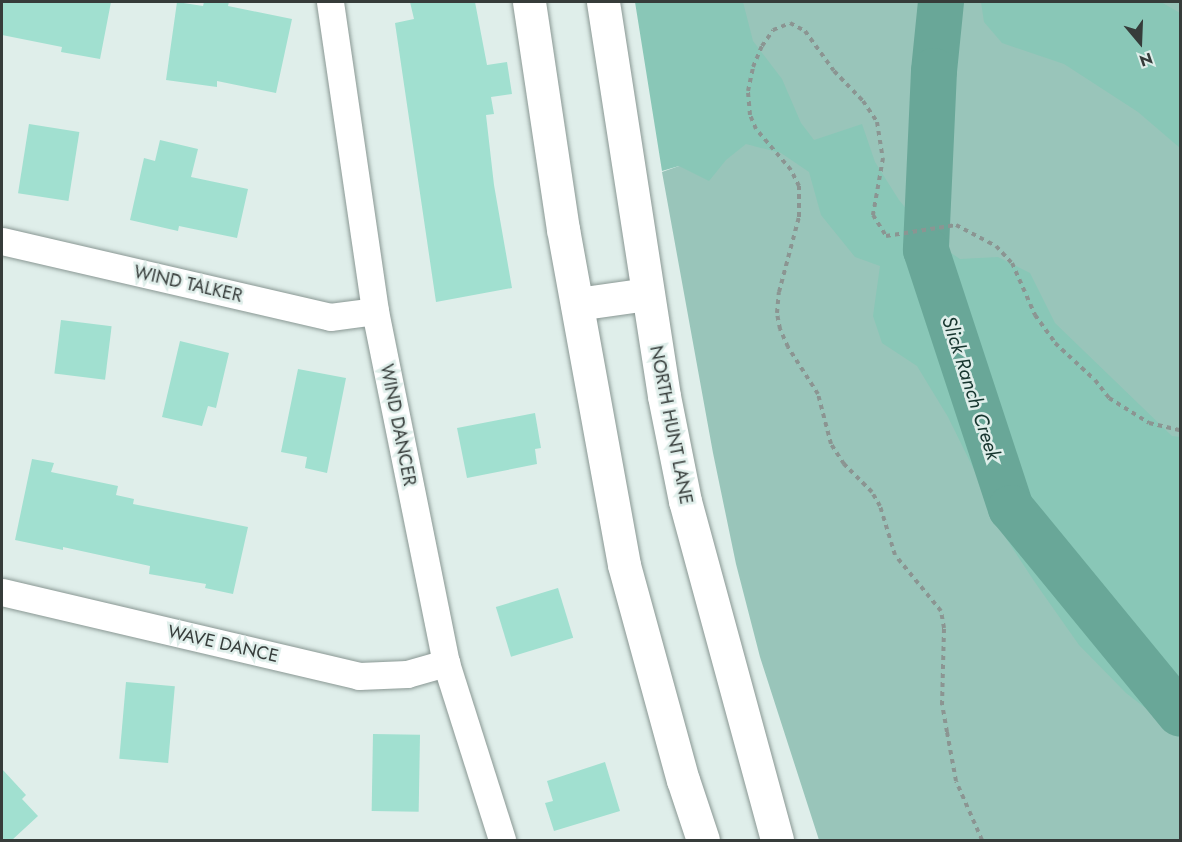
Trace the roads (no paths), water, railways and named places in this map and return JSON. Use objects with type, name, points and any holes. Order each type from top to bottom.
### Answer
[{"type":"main road","points":[[529,2],[577,304],[624,565],[683,780],[703,840]]},
{"type":"main road","name":"NORTH HUNT LANE","points":[[603,2],[647,294],[685,501],[777,840]]},
{"type":"main road","points":[[577,304],[647,294]]},
{"type":"street","name":"WIND DANCER","points":[[330,2],[375,310],[446,663],[502,840]]},
{"type":"street","name":"WIND TALKER","points":[[2,241],[330,316],[375,310]]},
{"type":"street","name":"WAVE DANCE","points":[[2,592],[359,676],[407,674],[446,663]]},
{"type":"waterway","name":"Slick Ranch Creek","points":[[941,2],[934,71],[926,250],[1011,508],[1180,714]]}]
